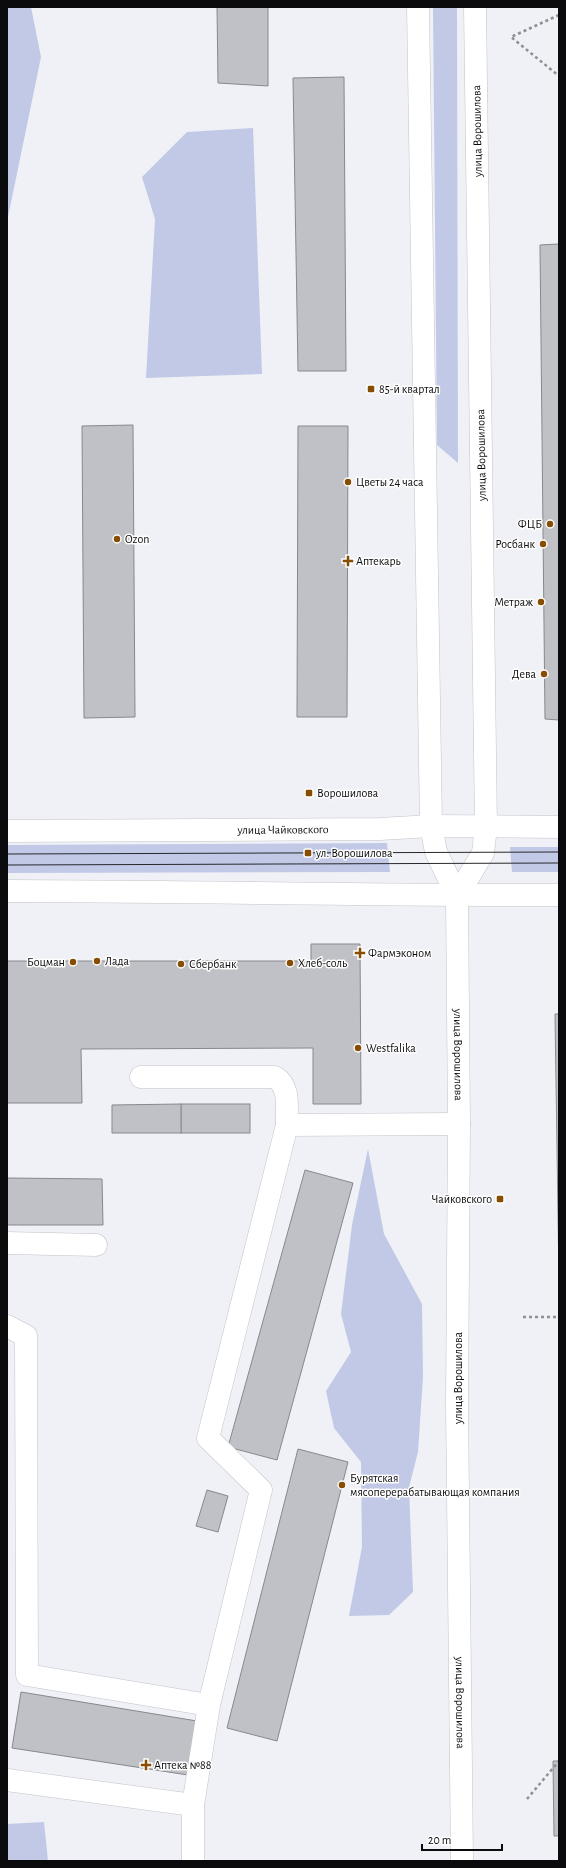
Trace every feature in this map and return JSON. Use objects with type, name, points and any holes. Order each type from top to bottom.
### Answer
[{"type":"street","name":"улица Ворошилова","points":[[418,7],[431,826],[436,852],[457,896],[459,1124],[457,1404],[462,1861]]},
{"type":"street","name":"улица Ворошилова","points":[[457,896],[482,853],[486,827],[476,7]]},
{"type":"street","name":"улица Чайковского","points":[[7,831],[380,829],[431,826],[559,827]]},
{"type":"street","points":[[7,891],[457,896],[559,895]]},
{"type":"street","points":[[141,1077],[275,1077],[283,1084],[286,1090],[286,1125],[208,1438],[261,1490],[209,1705],[193,1805],[193,1861]]},
{"type":"street","points":[[286,1125],[459,1124]]},
{"type":"street","points":[[7,1243],[96,1245]]},
{"type":"street","points":[[7,1326],[26,1336],[27,1675],[209,1705]]},
{"type":"street","points":[[7,1780],[193,1805]]},
{"type":"path","points":[[559,15],[511,37],[559,76]]},
{"type":"path","points":[[522,1317],[559,1317]]},
{"type":"path","points":[[527,1799],[559,1761]]},
{"type":"shaded area","points":[[7,7],[31,7],[41,57],[8,217]]},
{"type":"shaded area","points":[[433,7],[457,7],[458,463],[437,445]]},
{"type":"shaded area","points":[[253,128],[262,374],[146,378],[155,219],[142,177],[187,132]]},
{"type":"shaded area","points":[[387,843],[390,872],[7,873],[7,845]]},
{"type":"shaded area","points":[[510,847],[559,847],[559,872],[512,872]]},
{"type":"shaded area","points":[[368,1149],[384,1234],[422,1304],[423,1377],[418,1452],[409,1487],[413,1592],[389,1615],[349,1616],[362,1547],[361,1462],[334,1428],[326,1391],[351,1352],[341,1314],[352,1225]]},
{"type":"shaded area","points":[[44,1822],[48,1861],[7,1861],[7,1824]]},
{"type":"building","points":[[217,7],[268,7],[268,86],[218,83]]},
{"type":"building","points":[[344,77],[346,371],[298,371],[293,78]]},
{"type":"building","points":[[559,244],[559,720],[545,719],[540,245]]},
{"type":"building","points":[[133,425],[135,717],[84,718],[82,426]]},
{"type":"building","points":[[298,426],[348,426],[347,717],[297,717]]},
{"type":"building","points":[[311,944],[360,944],[361,1104],[313,1104],[313,1048],[81,1049],[82,1103],[7,1103],[7,961],[311,961]]},
{"type":"building","points":[[555,1014],[559,1014],[559,1281]]},
{"type":"building","points":[[181,1104],[250,1104],[250,1133],[181,1133]]},
{"type":"building","points":[[181,1104],[181,1133],[112,1133],[112,1105]]},
{"type":"building","points":[[305,1170],[353,1183],[277,1460],[228,1447]]},
{"type":"building","points":[[7,1178],[102,1179],[103,1225],[7,1225]]},
{"type":"building","points":[[298,1449],[348,1462],[277,1741],[227,1728]]},
{"type":"building","points":[[207,1490],[228,1496],[218,1532],[196,1526]]},
{"type":"building","points":[[21,1692],[197,1721],[188,1775],[12,1748]]},
{"type":"building","points":[[553,1761],[559,1761],[559,1836],[554,1836]]},
{"type":"tram line","points":[[7,854],[559,852]]},
{"type":"tram line","points":[[7,865],[559,863]]},
{"type":"place","name":"85-й квартал","points":[[371,389]]},
{"type":"place","name":"Цветы 24 часа","points":[[348,482]]},
{"type":"place","name":"ФЦБ","points":[[550,524]]},
{"type":"place","name":"Ozon","points":[[117,539]]},
{"type":"place","name":"Росбанк","points":[[543,544]]},
{"type":"place","name":"Аптекарь","points":[[348,561]]},
{"type":"place","name":"Метраж","points":[[541,602]]},
{"type":"place","name":"Дева","points":[[544,674]]},
{"type":"place","name":"Ворошилова","points":[[309,793]]},
{"type":"place","name":"ул. Ворошилова","points":[[308,853]]},
{"type":"place","name":"Фармэконом","points":[[360,953]]},
{"type":"place","name":"Лада","points":[[97,961]]},
{"type":"place","name":"Боцман","points":[[73,962]]},
{"type":"place","name":"Хлеб-соль","points":[[290,963]]},
{"type":"place","name":"Сбербанк","points":[[181,964]]},
{"type":"place","name":"Westfalika","points":[[358,1048]]},
{"type":"place","name":"Чайковского","points":[[500,1199]]},
{"type":"place","name":"Бурятская мясоперерабатывающая компания","points":[[342,1485]]},
{"type":"place","name":"Аптека №88","points":[[146,1765]]}]
